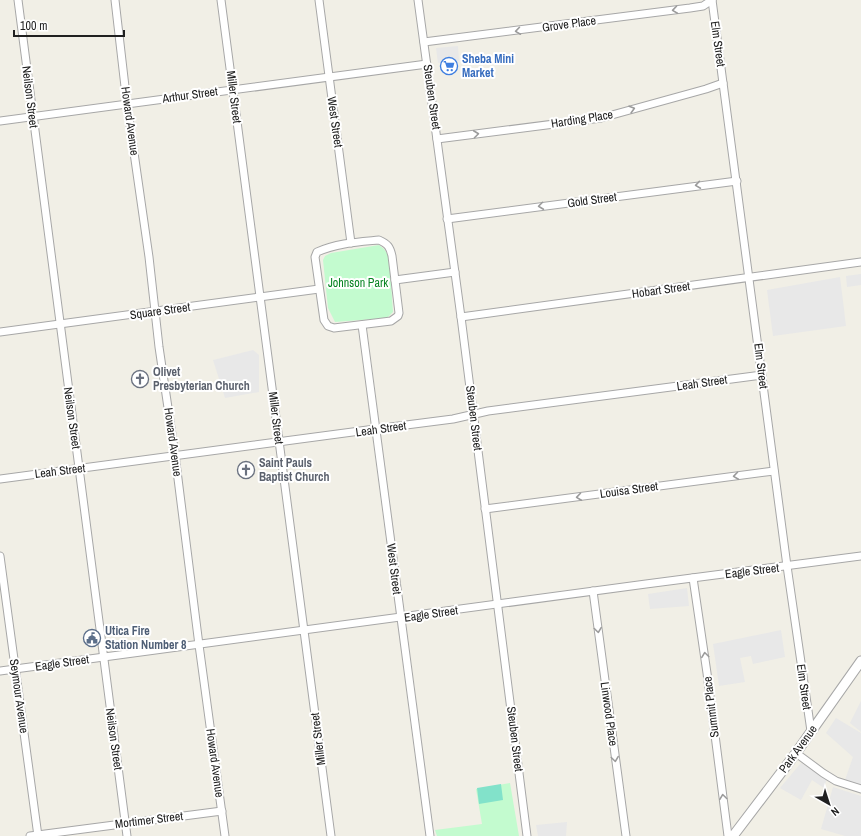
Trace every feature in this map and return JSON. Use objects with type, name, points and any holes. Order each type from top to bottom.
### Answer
[{"type":"street","name":"Neilson Street","points":[[18,0],[59,324],[127,836]]},
{"type":"street","name":"Howard Avenue","points":[[115,0],[127,104],[225,836]]},
{"type":"street","name":"Miller Street","points":[[221,0],[331,836]]},
{"type":"street","name":"West Street","points":[[319,0],[351,243]]},
{"type":"street","name":"Steuben Street","points":[[418,0],[438,139],[484,509],[498,605],[527,836]]},
{"type":"street","name":"Grove Place","points":[[424,42],[690,8],[703,6],[712,0]]},
{"type":"street","name":"Elm Street","points":[[712,0],[774,471],[811,731]]},
{"type":"street","name":"Arthur Street","points":[[0,121],[427,64]]},
{"type":"street","name":"Harding Place","points":[[438,139],[601,118],[723,83]]},
{"type":"street","name":"Gold Street","points":[[447,219],[737,181]]},
{"type":"street","points":[[380,240],[387,243],[390,247],[396,280],[398,316],[391,321],[334,328],[328,326],[324,320],[315,258],[317,252],[325,249],[351,243],[380,240]]},
{"type":"street","name":"Hobart Street","points":[[461,317],[861,262]]},
{"type":"street","points":[[396,280],[455,272]]},
{"type":"street","name":"Square Street","points":[[0,332],[319,290]]},
{"type":"street","name":"West Street","points":[[362,325],[430,836]]},
{"type":"street","name":"Leah Street","points":[[0,478],[279,443],[375,430],[488,411],[762,375]]},
{"type":"street","name":"Louisa Street","points":[[484,509],[774,471]]},
{"type":"street","name":"Seymour Avenue","points":[[0,556],[37,835]]},
{"type":"street","name":"Eagle Street","points":[[0,671],[861,556]]},
{"type":"street","name":"Summit Place","points":[[693,578],[728,836]]},
{"type":"street","name":"Linwood Place","points":[[593,591],[626,836]]},
{"type":"street","name":"Park Avenue","points":[[733,836],[796,753],[861,661]]},
{"type":"street","points":[[796,753],[836,781],[861,789]]},
{"type":"street","name":"Mortimer Street","points":[[30,836],[222,811]]},
{"type":"green space","name":"Johnson Park","points":[[379,245],[389,256],[393,312],[387,318],[335,322],[328,308],[323,260],[325,256],[331,253]]},
{"type":"green space","points":[[510,783],[519,836],[437,836],[435,830],[482,824],[476,789]]},
{"type":"green space","points":[[501,784],[503,800],[479,804],[477,788]]},
{"type":"shaded area","points":[[458,46],[459,61],[438,63],[436,48]]},
{"type":"shaded area","points":[[861,274],[861,285],[847,287],[846,276]]},
{"type":"shaded area","points":[[840,277],[846,326],[773,336],[767,290]]},
{"type":"shaded area","points":[[253,350],[259,355],[259,392],[225,398],[213,360]]},
{"type":"shaded area","points":[[687,588],[689,606],[650,609],[648,594]]},
{"type":"shaded area","points":[[781,630],[785,657],[753,664],[751,656],[740,658],[745,682],[719,686],[713,644]]},
{"type":"shaded area","points":[[861,701],[861,732],[850,723]]},
{"type":"shaded area","points":[[836,718],[861,733],[861,785],[845,780],[853,757],[826,733]]},
{"type":"shaded area","points":[[801,763],[827,778],[824,788],[812,780],[801,800],[780,788]]},
{"type":"shaded area","points":[[833,787],[861,796],[861,836],[845,836],[821,829]]},
{"type":"shaded area","points":[[567,822],[566,836],[538,836],[536,825]]},
{"type":"place","name":"Sheba Mini Market","points":[[449,66]]},
{"type":"place","name":"Olivet Presbyterian Church","points":[[140,379]]},
{"type":"place","name":"Saint Pauls Baptist Church","points":[[246,470]]},
{"type":"place","name":"Utica Fire Station Number 8","points":[[92,638]]}]
